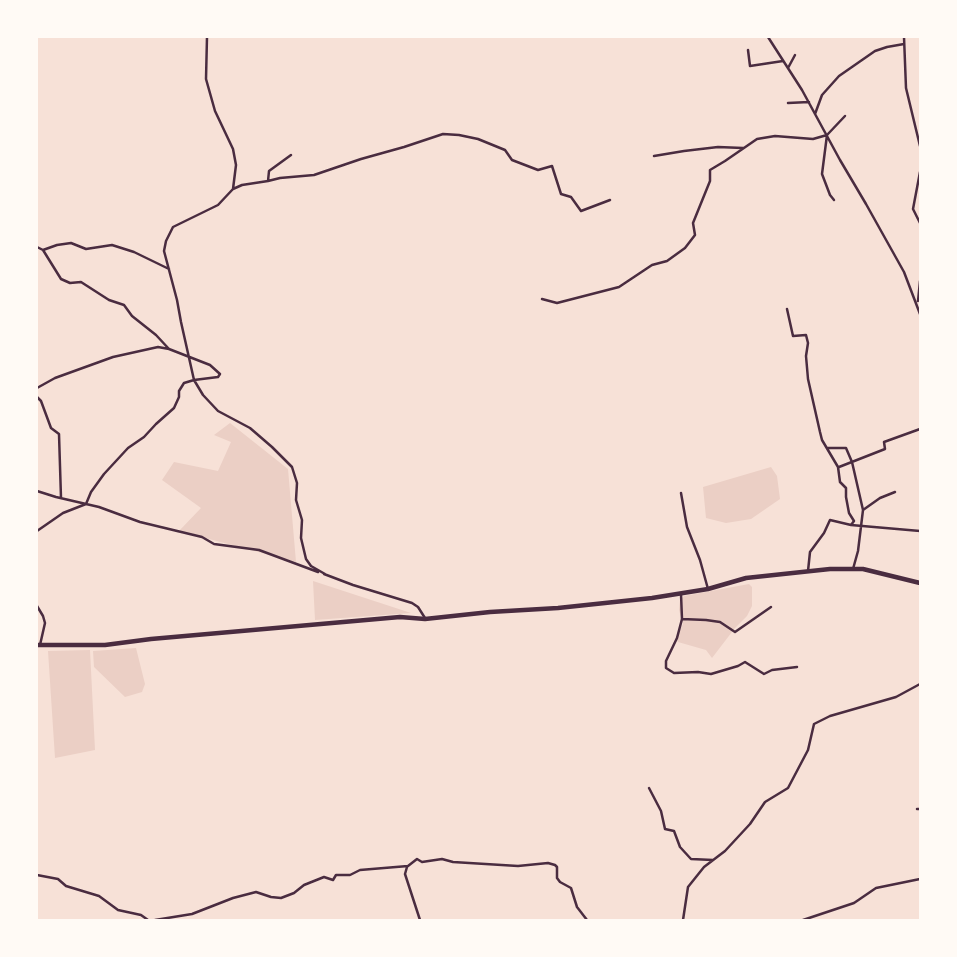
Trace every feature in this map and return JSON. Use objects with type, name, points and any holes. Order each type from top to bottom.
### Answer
[{"type":"main road","points":[[39,645],[105,645],[400,617],[425,619],[550,609],[681,594],[746,578],[808,571],[863,569],[920,583]]},
{"type":"street","points":[[206,37],[206,79],[215,111],[233,149],[236,165],[233,189]]},
{"type":"street","points":[[768,37],[809,102],[904,272],[920,311]]},
{"type":"street","points":[[904,37],[906,88],[920,146]]},
{"type":"street","points":[[815,114],[822,95],[839,76],[875,51],[904,44]]},
{"type":"street","points":[[748,50],[750,66],[783,61]]},
{"type":"street","points":[[788,68],[795,55]]},
{"type":"street","points":[[788,103],[809,102]]},
{"type":"street","points":[[542,299],[557,303],[619,287],[652,265],[667,261],[685,248],[695,235],[693,223],[710,181],[710,170],[757,139],[775,136],[813,139],[827,135],[845,116]]},
{"type":"street","points":[[324,574],[311,566],[306,559],[301,538],[302,520],[296,500],[297,484],[292,467],[250,428],[218,411],[203,396],[194,380],[164,251],[173,227],[218,205],[233,189],[243,184],[314,175],[443,134],[478,139],[505,150],[512,160],[538,170],[552,166],[561,194],[571,197],[581,211],[610,200]]},
{"type":"street","points":[[827,135],[822,174],[834,200]]},
{"type":"street","points":[[654,156],[718,147],[743,148]]},
{"type":"street","points":[[268,181],[269,171],[290,155]]},
{"type":"street","points":[[920,172],[913,209],[920,223]]},
{"type":"street","points":[[43,250],[71,243],[86,249],[112,245],[134,251],[169,268]]},
{"type":"street","points":[[37,247],[43,250],[61,279],[70,283],[81,282],[109,300],[124,305],[132,316],[169,349]]},
{"type":"street","points":[[918,304],[920,281]]},
{"type":"street","points":[[787,309],[793,336],[806,335],[808,379],[820,432],[838,467],[840,482],[846,488],[849,513],[854,522],[851,525]]},
{"type":"street","points":[[37,388],[55,378],[113,357],[158,346],[210,365],[220,374],[215,378],[184,383],[178,391],[179,397],[174,408],[144,437],[128,448],[104,474],[86,504],[63,513],[37,531]]},
{"type":"street","points":[[37,397],[51,428],[59,434],[61,498]]},
{"type":"street","points":[[838,467],[885,449],[884,442],[920,429]]},
{"type":"street","points":[[827,448],[846,448],[863,510],[853,569]]},
{"type":"street","points":[[37,491],[99,507],[140,522],[202,537],[214,544],[259,550],[353,585],[412,603],[418,607],[425,619]]},
{"type":"street","points":[[863,510],[880,498],[895,492]]},
{"type":"street","points":[[681,493],[687,527],[708,589]]},
{"type":"street","points":[[808,571],[810,552],[830,520],[851,525],[920,531]]},
{"type":"street","points":[[681,594],[682,619],[666,668],[674,673],[711,674],[745,662],[764,674],[772,670],[797,667]]},
{"type":"street","points":[[37,606],[45,623],[39,645]]},
{"type":"street","points":[[682,619],[720,622],[735,632],[771,607]]},
{"type":"street","points":[[683,920],[688,887],[704,867],[725,851],[750,824],[765,802],[788,788],[808,750],[814,724],[830,716],[896,697],[920,684]]},
{"type":"street","points":[[649,788],[661,811],[665,829],[674,831],[680,847],[691,859],[713,860]]},
{"type":"street","points":[[420,920],[405,874],[408,866],[417,859],[422,862],[442,859],[518,866],[555,864],[557,878],[571,888],[577,907],[587,920]]},
{"type":"street","points":[[155,920],[192,914],[256,892],[281,898],[324,877],[333,880],[336,875],[350,875],[360,870],[408,866]]},
{"type":"street","points":[[37,875],[58,879],[66,886],[99,896],[118,910],[141,915],[148,920]]},
{"type":"street","points":[[803,920],[854,903],[876,888],[920,880]]},
{"type":"shaded area","points":[[230,423],[288,469],[296,562],[179,531],[201,508],[162,480],[174,462],[218,471],[231,442],[214,435]]},
{"type":"shaded area","points":[[771,467],[777,476],[780,499],[751,519],[726,523],[706,518],[703,487]]},
{"type":"shaded area","points":[[313,581],[411,613],[315,620]]},
{"type":"shaded area","points":[[749,584],[752,587],[752,606],[747,616],[712,658],[706,650],[678,642],[676,637],[683,624],[679,610],[680,600],[684,596]]},
{"type":"shaded area","points":[[136,648],[145,684],[142,692],[125,697],[94,667],[93,651]]},
{"type":"shaded area","points":[[90,650],[95,750],[55,758],[48,651]]}]
